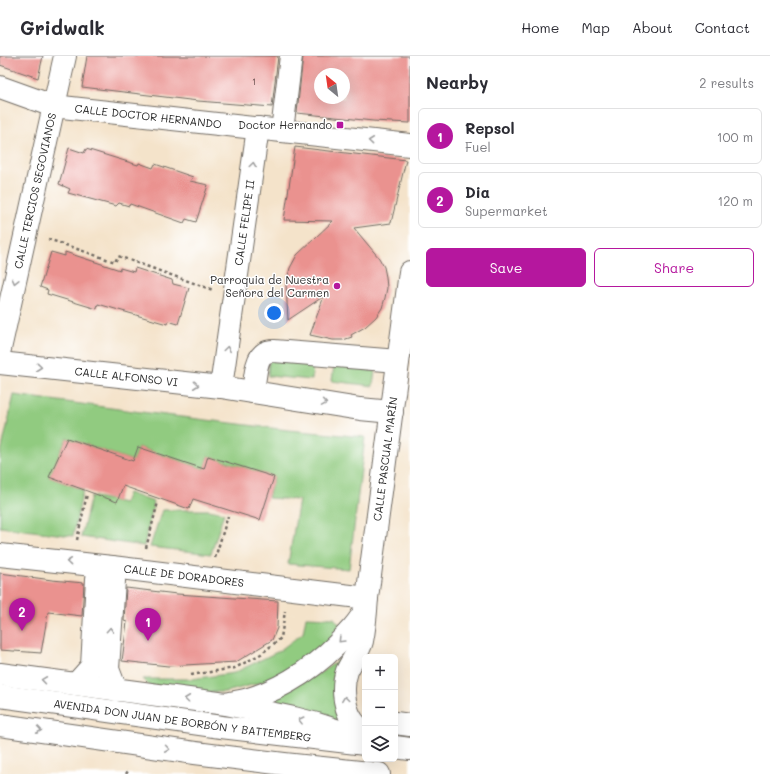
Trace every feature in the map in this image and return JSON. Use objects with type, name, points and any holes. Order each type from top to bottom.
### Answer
[{"type":"street","name":"CALLE TERCIOS SEGOVIANOS","points":[[0,349],[64,56]]},
{"type":"street","points":[[282,131],[291,56]]},
{"type":"street","name":"CALLE DOCTOR HERNANDO","points":[[0,88],[53,106],[410,145]]},
{"type":"street","name":"CALLE FELIPE II","points":[[221,387],[258,128]]},
{"type":"street","name":"CALLE PASCUAL MARÍN","points":[[362,729],[357,725],[345,703],[345,680],[347,671],[362,641],[364,629],[410,272]]},
{"type":"street","points":[[253,392],[258,361],[267,351],[398,362]]},
{"type":"street","name":"CALLE ALFONSO VI","points":[[0,363],[221,387],[360,409],[392,412]]},
{"type":"street","name":"CALLE DE DORADORES","points":[[0,555],[106,566],[289,589],[367,604]]},
{"type":"street","points":[[76,684],[92,666],[97,579],[106,566],[114,581],[108,669],[116,690]]},
{"type":"street","points":[[367,604],[372,638],[370,654]]},
{"type":"street","points":[[226,704],[248,700],[286,683],[310,669],[330,652],[349,632],[367,604]]},
{"type":"street","name":"AVENIDA DON JUAN DE BORBÓN Y BATTEMBERG","points":[[0,674],[226,704]]},
{"type":"street","name":"AVENIDA DON JUAN DE BORBÓN Y BATTEMBERG","points":[[0,696],[220,727],[362,744]]},
{"type":"street","points":[[226,704],[294,718],[362,738]]},
{"type":"street","points":[[398,723],[410,725]]},
{"type":"street","points":[[0,725],[196,753],[282,769],[379,774]]},
{"type":"street","points":[[398,747],[410,749]]},
{"type":"path","points":[[26,231],[115,262],[118,256],[193,283]]},
{"type":"path","points":[[76,542],[87,494]]},
{"type":"path","points":[[146,550],[158,502]]},
{"type":"path","points":[[214,559],[228,516]]},
{"type":"path","points":[[189,675],[235,668],[261,654],[281,638],[289,589]]},
{"type":"green space","points":[[269,359],[313,363],[312,380],[268,376]]},
{"type":"green space","points":[[334,365],[375,371],[373,386],[332,381]]},
{"type":"green space","points":[[14,395],[288,430],[365,437],[349,569],[288,564],[299,500],[268,498],[274,477],[208,456],[204,469],[138,447],[133,461],[67,438],[49,477],[83,490],[73,536],[0,527],[0,457]]},
{"type":"green space","points":[[128,493],[154,502],[144,546],[81,537],[91,496],[124,503]]},
{"type":"green space","points":[[162,510],[209,510],[224,513],[211,554],[150,547]]},
{"type":"green space","points":[[306,617],[334,618],[341,626],[328,644],[298,664],[266,681],[226,692],[188,692],[153,689],[142,679],[192,679],[234,673],[279,651],[303,633]]},
{"type":"green space","points":[[352,646],[346,724],[259,704],[320,673],[336,662]]},
{"type":"building","points":[[0,56],[43,56],[38,78],[0,65]]},
{"type":"building","points":[[87,56],[278,56],[272,107],[198,101],[82,87]]},
{"type":"building","points":[[303,56],[410,56],[410,123],[373,121],[297,113]]},
{"type":"building","points":[[295,147],[406,160],[391,223],[354,228],[379,258],[384,267],[387,288],[382,308],[376,317],[365,327],[351,335],[352,337],[343,340],[333,340],[310,335],[324,296],[288,320],[286,284],[290,268],[297,255],[333,221],[284,220]]},
{"type":"building","points":[[69,148],[84,153],[86,149],[138,165],[139,163],[153,168],[155,164],[193,177],[190,181],[208,185],[196,222],[186,219],[184,223],[130,204],[129,206],[119,203],[116,206],[68,193],[70,189],[59,184]]},
{"type":"building","points":[[51,252],[65,256],[65,252],[120,270],[120,268],[134,272],[135,268],[172,280],[173,284],[189,288],[178,324],[168,321],[167,324],[98,304],[97,309],[47,294],[48,290],[40,287]]},
{"type":"building","points":[[67,438],[133,461],[138,447],[204,469],[208,456],[274,477],[260,520],[193,499],[189,509],[123,486],[117,502],[49,477]]},
{"type":"building","points":[[0,573],[84,583],[82,616],[48,612],[41,653],[0,650]]},
{"type":"building","points":[[126,588],[177,594],[278,601],[277,628],[272,640],[236,662],[168,666],[122,661],[127,622],[124,621]]},
{"type":"place","name":"Doctor Hernando","points":[[340,125]]},
{"type":"place","name":"Parroquia de Nuestra Señora del Carmen","points":[[337,286]]},
{"type":"place","name":"Dia","points":[[22,631]]},
{"type":"place","name":"Repsol","points":[[148,641]]}]
